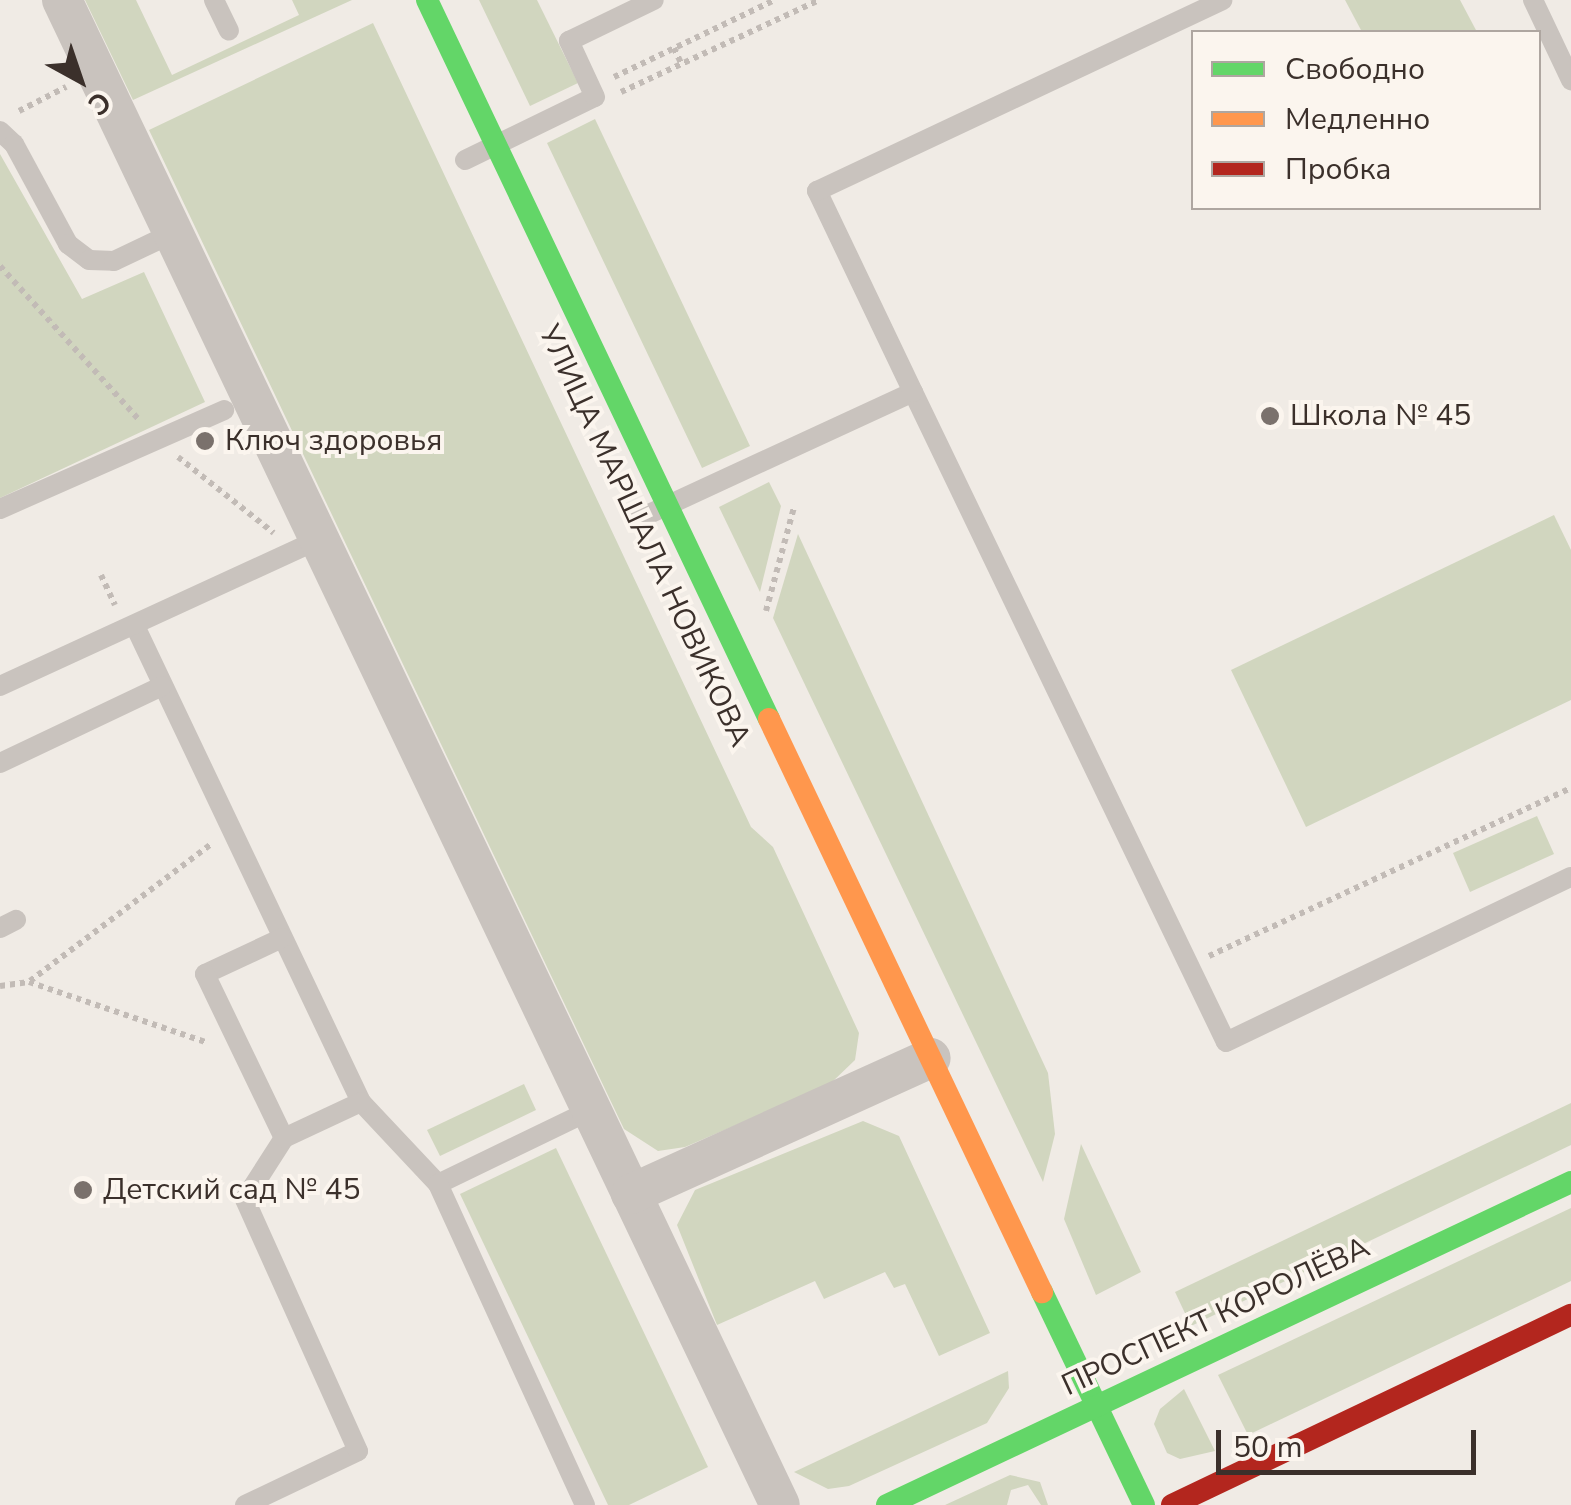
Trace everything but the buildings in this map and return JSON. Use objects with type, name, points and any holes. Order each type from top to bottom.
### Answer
[{"type":"street","points":[[62,0],[173,233],[303,542],[591,1110],[780,1505]]},
{"type":"street","name":"УЛИЦА МАРШАЛА НОВИКОВА","points":[[427,0],[668,506],[907,1069],[1097,1407],[1144,1505]]},
{"type":"street","points":[[631,1194],[907,1069]]},
{"type":"street","name":"ПРОСПЕКТ КОРОЛЁВА","points":[[886,1505],[1068,1430],[1097,1407],[1571,1182]]},
{"type":"street","points":[[1172,1505],[1571,1316]]},
{"type":"street","points":[[1050,1392],[1068,1430]]},
{"type":"lane","points":[[214,0],[229,31]]},
{"type":"lane","points":[[465,160],[595,96],[569,40],[654,0]]},
{"type":"lane","points":[[1222,0],[817,191],[1226,1042],[1571,877]]},
{"type":"lane","points":[[1533,0],[1571,80]]},
{"type":"lane","points":[[0,131],[14,144],[68,244],[89,260],[114,262],[173,233]]},
{"type":"lane","points":[[636,520],[913,392]]},
{"type":"lane","points":[[0,510],[224,410]]},
{"type":"lane","points":[[0,686],[135,626],[303,542]]},
{"type":"lane","points":[[135,626],[361,1102],[438,1184],[585,1505]]},
{"type":"lane","points":[[0,762],[162,686]]},
{"type":"lane","points":[[282,938],[205,974],[284,1138]]},
{"type":"lane","points":[[245,1505],[358,1451],[245,1198],[284,1138],[361,1102]]},
{"type":"lane","points":[[438,1184],[591,1110]]},
{"type":"path","points":[[775,0],[617,74],[603,90],[626,92],[819,0]]},
{"type":"path","points":[[751,11],[759,28]]},
{"type":"path","points":[[674,48],[682,66]]},
{"type":"path","points":[[0,121],[68,86]]},
{"type":"path","points":[[0,266],[157,440],[303,542]]},
{"type":"path","points":[[762,627],[794,507]]},
{"type":"path","points":[[1190,966],[1571,788]]},
{"type":"path","points":[[29,982],[230,830]]},
{"type":"path","points":[[0,986],[29,982],[244,1055]]},
{"type":"green space","points":[[85,0],[136,0],[172,75],[299,15],[292,0],[352,0],[133,100]]},
{"type":"green space","points":[[479,0],[537,0],[578,83],[530,106]]},
{"type":"green space","points":[[1345,0],[1460,0],[1476,30],[1361,30]]},
{"type":"green space","points":[[373,23],[751,827],[773,847],[859,1033],[855,1060],[829,1085],[685,1147],[658,1151],[624,1129],[149,130]]},
{"type":"green space","points":[[595,119],[750,446],[702,468],[547,143]]},
{"type":"green space","points":[[0,154],[82,299],[144,272],[205,402],[0,498]]},
{"type":"green space","points":[[769,482],[781,506],[760,592],[719,507]]},
{"type":"green space","points":[[1554,515],[1571,550],[1571,700],[1306,827],[1231,670]]},
{"type":"green space","points":[[798,534],[1048,1073],[1055,1134],[1043,1182],[773,618]]},
{"type":"green space","points":[[1537,816],[1554,854],[1470,892],[1453,853]]},
{"type":"green space","points":[[524,1084],[536,1110],[440,1156],[427,1130]]},
{"type":"green space","points":[[1571,1103],[1571,1145],[1191,1326],[1175,1292]]},
{"type":"green space","points":[[863,1121],[899,1136],[990,1333],[939,1356],[905,1284],[894,1288],[885,1272],[824,1299],[815,1281],[717,1325],[677,1225],[695,1190]]},
{"type":"green space","points":[[1081,1144],[1141,1272],[1096,1295],[1064,1219]]},
{"type":"green space","points":[[556,1148],[708,1467],[629,1505],[608,1505],[460,1194]]},
{"type":"green space","points":[[1571,1208],[1571,1281],[1248,1435],[1218,1375]]},
{"type":"green space","points":[[1008,1371],[1009,1388],[987,1423],[849,1486],[828,1489],[794,1472]]},
{"type":"green space","points":[[1184,1389],[1215,1451],[1180,1459],[1167,1453],[1154,1424],[1160,1409]]},
{"type":"green space","points":[[1010,1475],[1040,1482],[1048,1505],[1041,1505],[1028,1485],[1011,1490],[1007,1505],[945,1505]]},
{"type":"traffic: fast","points":[[427,0],[769,719]]},
{"type":"traffic: fast","points":[[887,1505],[1571,1182]]},
{"type":"traffic: fast","points":[[1042,1292],[1144,1505]]},
{"type":"traffic: slow","points":[[769,719],[1042,1292]]},
{"type":"traffic: jam","points":[[1172,1505],[1571,1315]]},
{"type":"place","name":"Школа № 45","points":[[1270,416]]},
{"type":"place","name":"Ключ здоровья","points":[[205,441]]},
{"type":"place","name":"Детский сад № 45","points":[[83,1190]]}]
